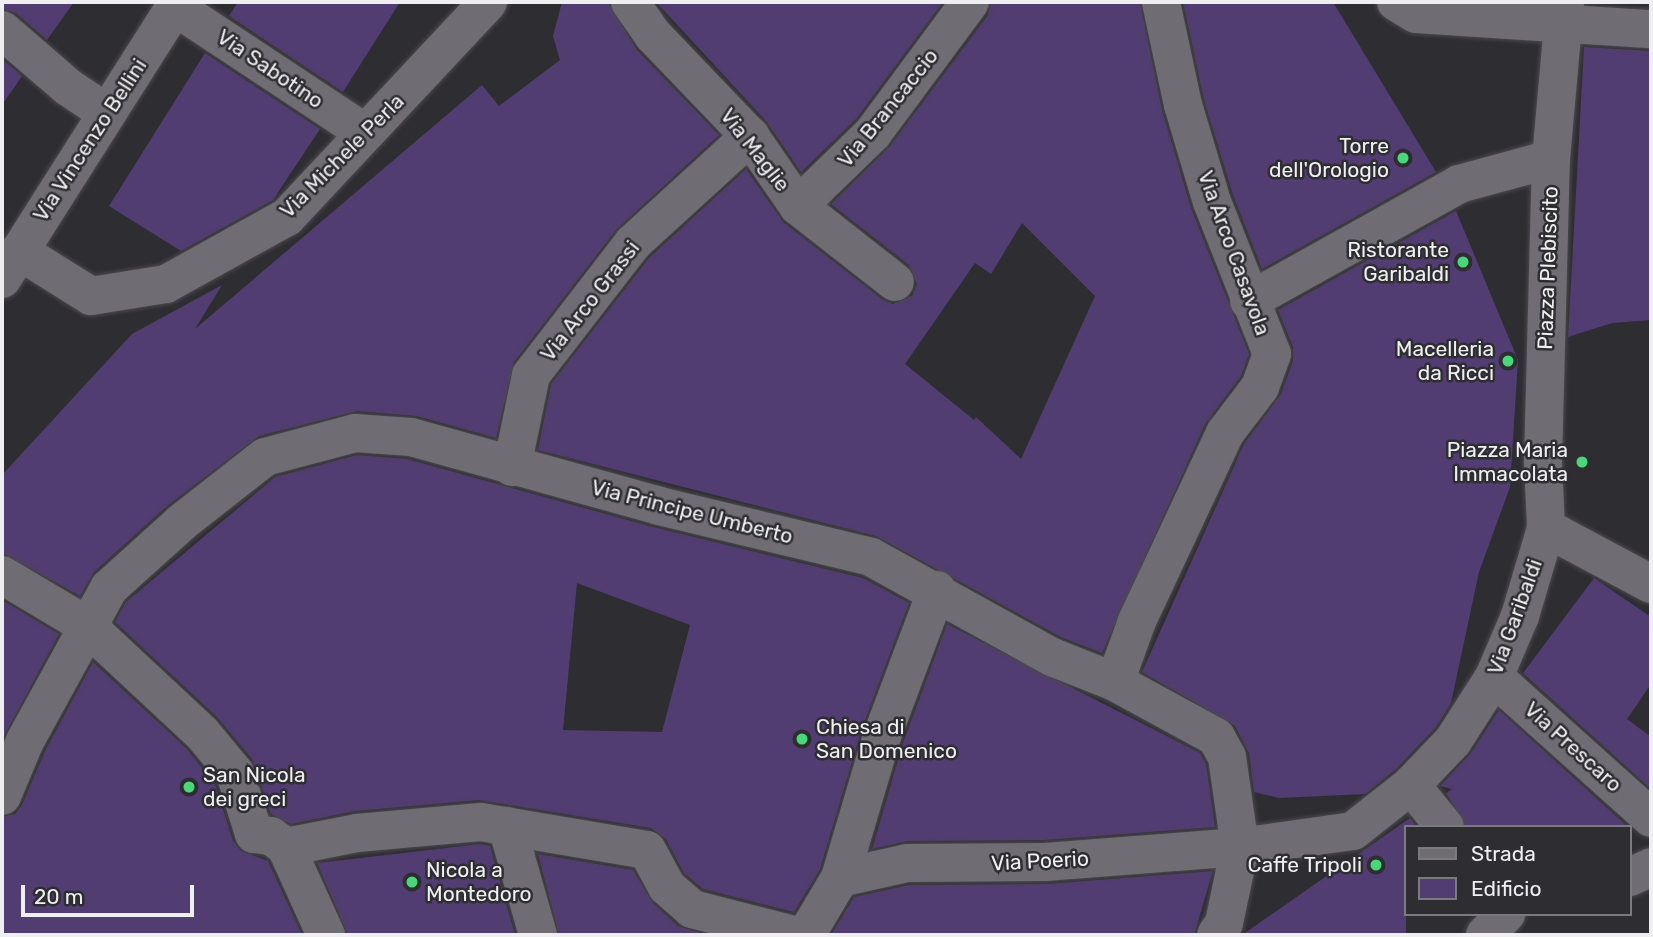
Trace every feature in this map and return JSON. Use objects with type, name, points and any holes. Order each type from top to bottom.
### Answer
[{"type":"street","name":"Via Michele Perla","points":[[11,265],[91,296],[166,284],[287,217],[364,132],[420,79],[488,2]]},
{"type":"street","name":"Via Maglie","points":[[630,2],[653,35],[750,136],[798,206],[895,282]]},
{"type":"street","name":"Via Brancaccio","points":[[798,206],[873,133],[970,2]]},
{"type":"street","name":"Via Arco Casavola","points":[[1115,682],[1137,621],[1225,433],[1260,387],[1272,354],[1250,301],[1191,129],[1161,2]]},
{"type":"street","points":[[1396,2],[1416,14],[1563,12],[1651,29]]},
{"type":"street","name":"Via Sabotino","points":[[177,4],[364,132]]},
{"type":"street","name":"Via Vincenzo Bellini","points":[[11,265],[177,4]]},
{"type":"street","name":"Piazza Plebiscito","points":[[1546,528],[1545,377],[1551,159],[1563,12]]},
{"type":"street","points":[[2,30],[68,87],[107,113]]},
{"type":"street","name":"Via Arco Grassi","points":[[512,467],[531,374],[633,243],[750,136]]},
{"type":"street","name":"Piazza Plebiscito","points":[[1250,301],[1459,184],[1551,159]]},
{"type":"street","name":"Via Principe Umberto","points":[[2,796],[25,741],[86,625],[109,588],[265,457],[355,433],[411,437],[512,467],[871,557],[937,590],[1052,657],[1115,682],[1216,737],[1227,757],[1240,847]]},
{"type":"street","points":[[1546,528],[1651,584]]},
{"type":"street","name":"Via Garibaldi","points":[[1240,847],[1353,831],[1411,785],[1453,741],[1494,677],[1520,616],[1546,528]]},
{"type":"street","points":[[2,575],[86,625],[202,733],[235,773],[254,834],[271,836],[286,847],[326,935]]},
{"type":"street","points":[[806,935],[840,878],[882,736],[937,590]]},
{"type":"street","name":"Via Prescaro","points":[[1494,677],[1651,818]]},
{"type":"street","points":[[1411,785],[1443,825]]},
{"type":"street","points":[[286,847],[371,832],[481,822],[646,850],[667,887],[692,909],[794,935]]},
{"type":"street","points":[[507,826],[538,935]]},
{"type":"street","points":[[1216,935],[1224,923],[1240,847]]},
{"type":"street","name":"Via Poerio","points":[[840,878],[907,863],[1045,862],[1240,847]]},
{"type":"street","points":[[1632,876],[1651,867]]},
{"type":"street","points":[[1485,935],[1504,916]]},
{"type":"building","points":[[2,2],[74,2],[47,40],[16,13],[2,9]]},
{"type":"building","points":[[238,2],[400,2],[343,92],[229,16]]},
{"type":"building","points":[[562,2],[608,2],[637,50],[719,135],[616,230],[514,362],[496,438],[417,416],[357,411],[259,436],[167,506],[94,572],[80,596],[2,553],[2,475],[132,334],[222,285],[195,329],[482,85],[499,106],[560,60],[553,36]]},
{"type":"building","points":[[656,2],[943,2],[856,119],[801,172],[766,121]]},
{"type":"building","points":[[991,2],[1140,2],[1162,110],[1191,208],[1249,354],[1241,376],[1205,424],[1102,653],[1061,637],[876,536],[538,450],[551,384],[649,258],[746,169],[783,222],[882,299],[893,304],[912,296],[917,284],[909,265],[831,204],[890,146],[988,15]],"holes":[[[1022,223],[1095,296],[1021,459],[976,417],[974,420],[905,364],[975,263],[991,274]]]},
{"type":"building","points":[[1183,2],[1333,2],[1436,172],[1262,269],[1233,195],[1204,100]]},
{"type":"building","points":[[1584,47],[1651,51],[1651,320],[1612,323],[1568,337]]},
{"type":"building","points":[[205,53],[320,129],[273,200],[181,251],[109,206]]},
{"type":"building","points":[[2,59],[22,76],[2,105]]},
{"type":"building","points":[[1456,211],[1518,360],[1510,487],[1479,572],[1451,703],[1436,727],[1396,769],[1365,794],[1279,798],[1254,792],[1249,753],[1235,726],[1142,672],[1244,444],[1281,394],[1293,361],[1293,347],[1278,310]]},
{"type":"building","points":[[357,455],[407,459],[653,527],[863,578],[909,603],[862,728],[820,869],[794,912],[703,889],[684,873],[666,839],[651,828],[479,800],[355,811],[291,824],[271,814],[252,759],[217,717],[115,622],[126,602],[275,477]],"holes":[[[577,583],[690,625],[662,732],[563,730]]]},
{"type":"building","points":[[1594,578],[1651,617],[1651,684],[1627,719],[1651,737],[1651,789],[1523,673]]},
{"type":"building","points":[[2,600],[59,634],[2,740]]},
{"type":"building","points":[[947,624],[1200,753],[1206,764],[1215,827],[1044,840],[907,841],[872,849],[903,743]]},
{"type":"building","points":[[93,662],[186,748],[215,784],[233,841],[241,851],[268,861],[302,935],[2,935],[2,817],[15,814],[22,805],[45,751]]},
{"type":"building","points":[[1499,710],[1626,825],[1465,825],[1446,793],[1452,789],[1440,786],[1471,753]]},
{"type":"building","points":[[1410,818],[1415,825],[1404,825],[1406,935],[1242,935]]},
{"type":"building","name":"Nicola a Montedoro","points":[[480,844],[490,846],[515,935],[348,935],[317,863]]},
{"type":"building","points":[[538,854],[633,870],[653,903],[678,926],[706,935],[559,935]]},
{"type":"building","points":[[1213,871],[1194,935],[831,935],[854,897],[909,885],[1047,884]]},
{"type":"place","name":"Torre dell'Orologio","points":[[1403,158]]},
{"type":"place","name":"Ristorante Garibaldi","points":[[1463,262]]},
{"type":"place","name":"Macelleria da Ricci","points":[[1508,361]]},
{"type":"place","name":"Piazza Maria Immacolata","points":[[1582,462]]},
{"type":"place","name":"Chiesa di San Domenico","points":[[802,739]]},
{"type":"place","name":"San Nicola dei greci","points":[[189,787]]},
{"type":"place","name":"Caffe Tripoli","points":[[1376,865]]},
{"type":"place","name":"Nicola a Montedoro","points":[[412,882]]}]
